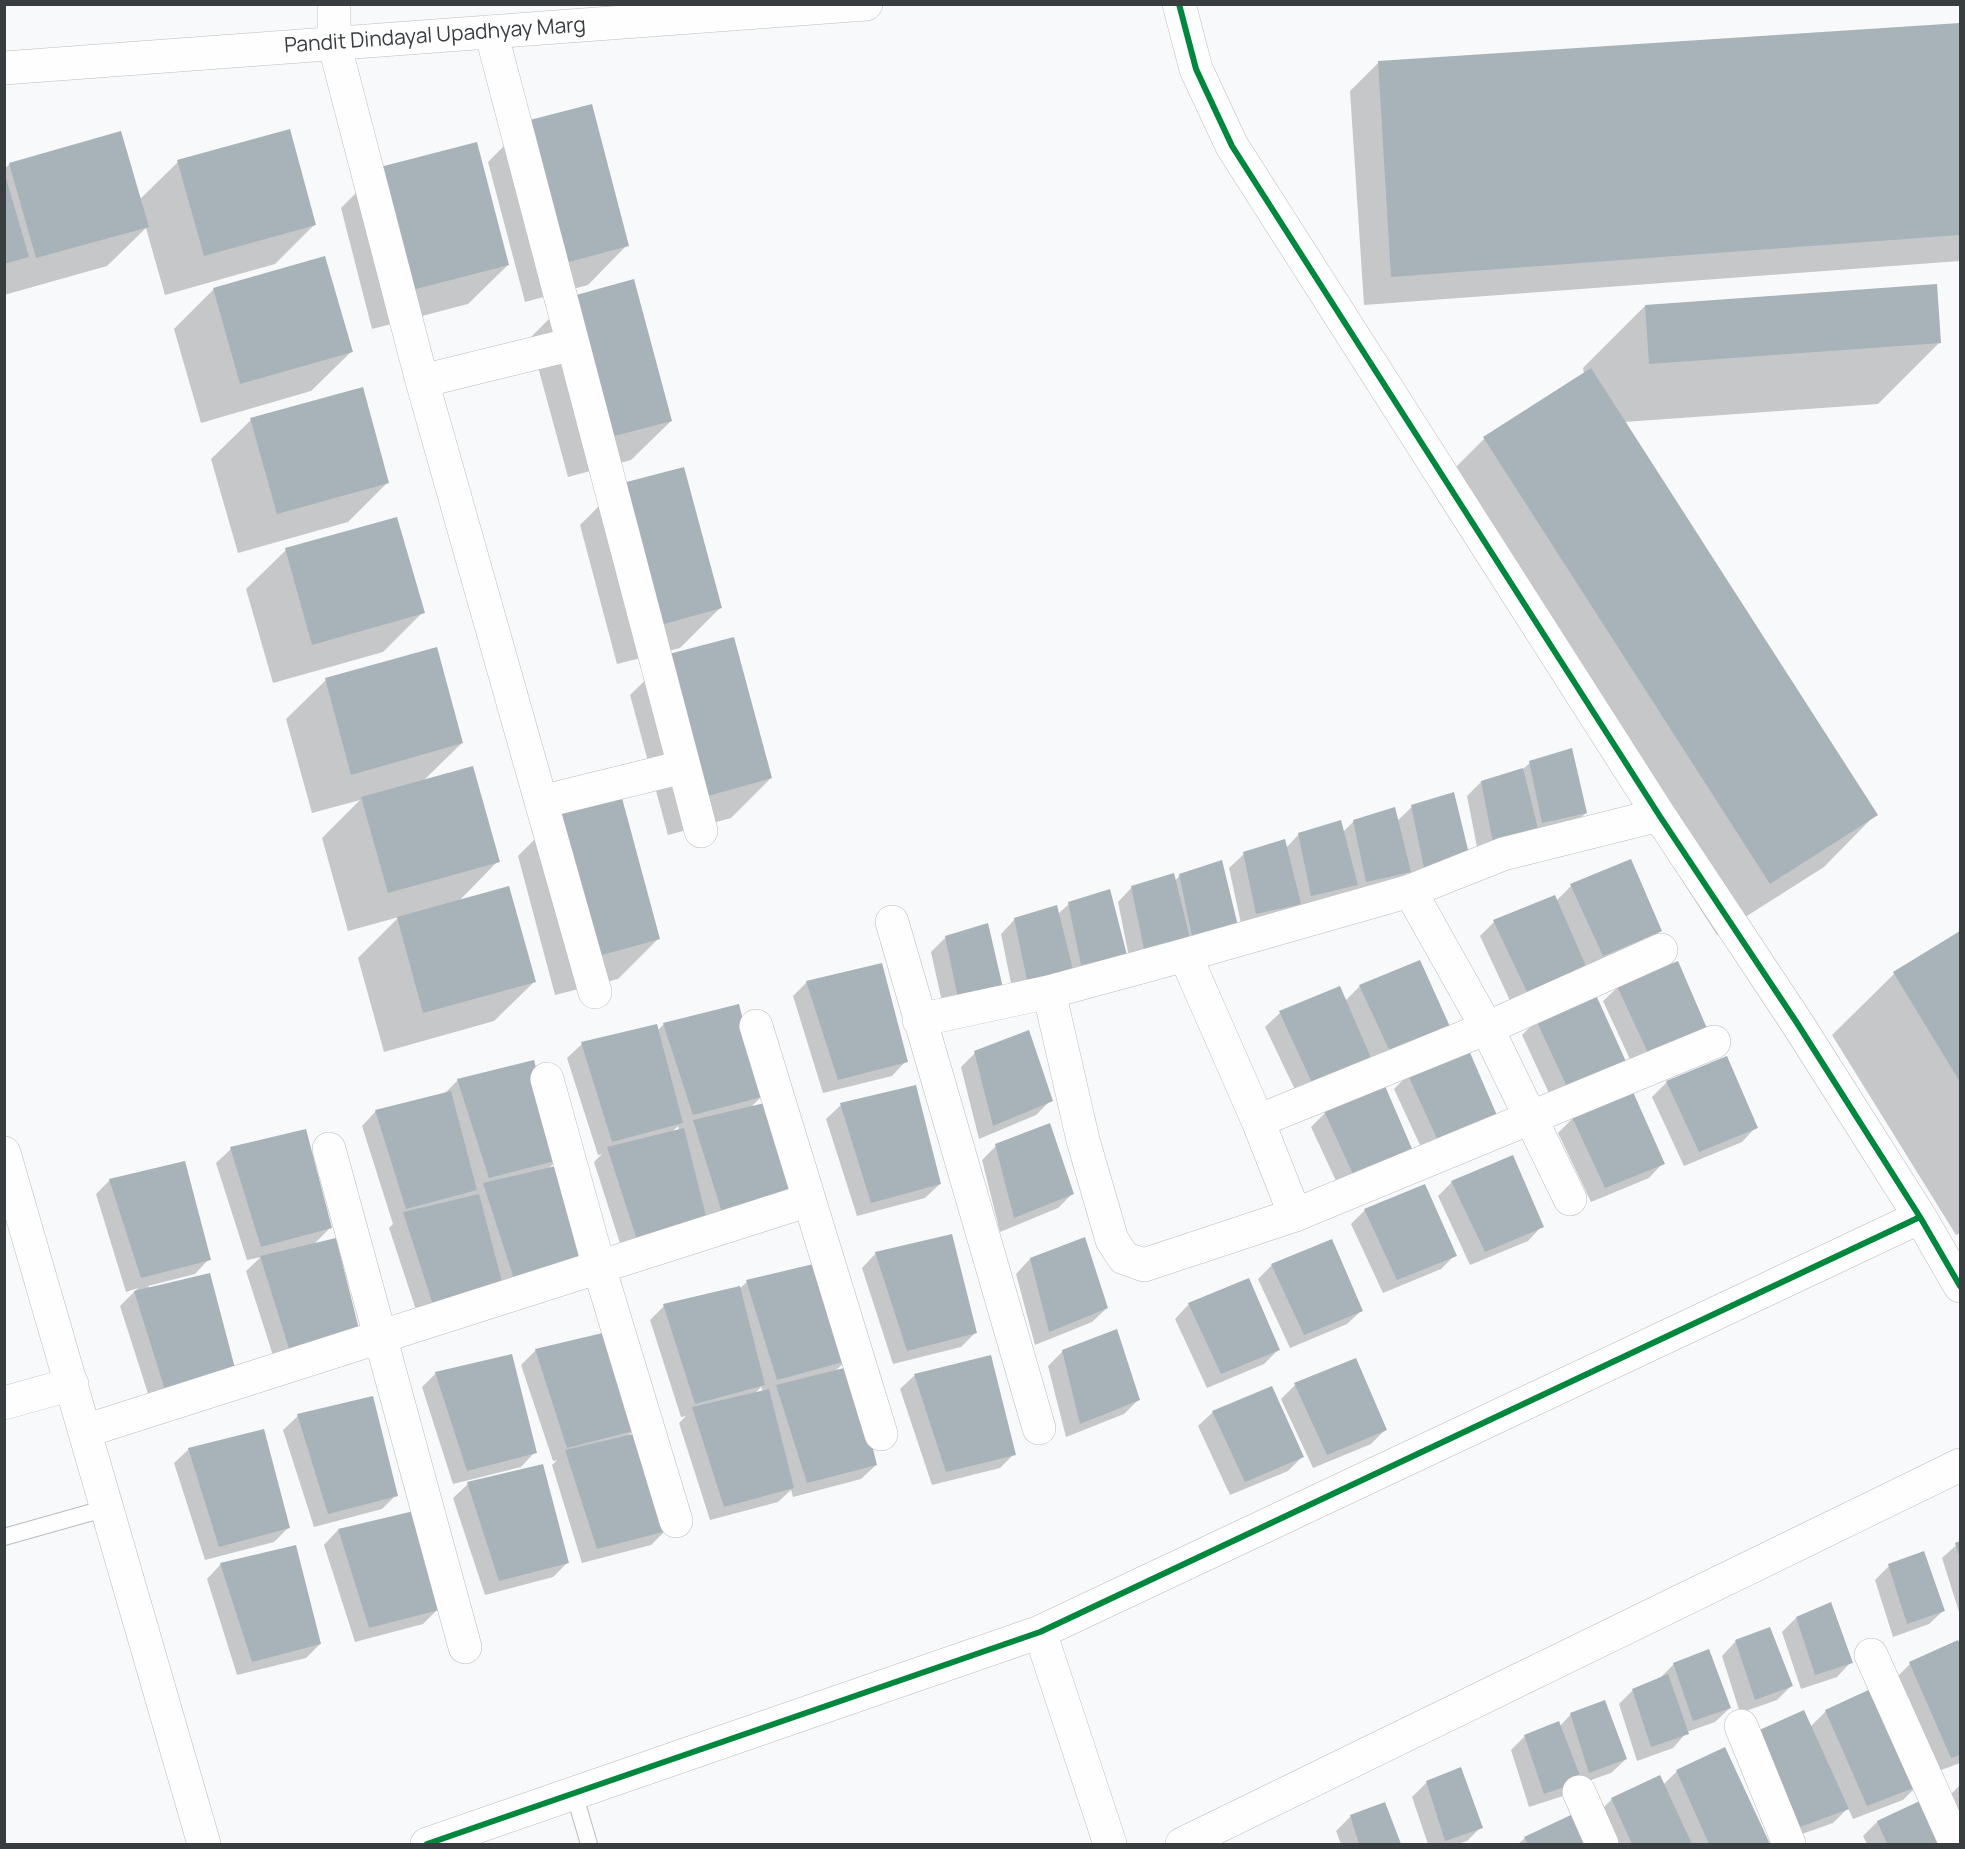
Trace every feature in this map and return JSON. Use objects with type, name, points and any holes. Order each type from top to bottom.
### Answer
[{"type":"street","points":[[333,4],[334,44],[422,381],[595,992]]},
{"type":"street","name":"Pandit Dindayal Upadhyay Marg","points":[[4,68],[866,4]]},
{"type":"street","points":[[1179,4],[1196,69],[1232,146],[1659,815],[1797,1023],[1920,1217],[1960,1286]]},
{"type":"street","points":[[491,32],[701,831]]},
{"type":"street","points":[[422,381],[573,344]]},
{"type":"street","points":[[541,802],[683,767]]},
{"type":"street","points":[[919,1020],[1049,992],[1185,955],[1410,891],[1503,854],[1659,815]]},
{"type":"street","points":[[1410,891],[1486,1028],[1570,1199]]},
{"type":"street","points":[[892,922],[1039,1428]]},
{"type":"street","points":[[1258,1121],[1486,1028],[1661,950]]},
{"type":"street","points":[[1185,955],[1258,1121],[1295,1215]]},
{"type":"street","points":[[1049,992],[1101,1209],[1112,1240],[1124,1258],[1144,1265],[1295,1215],[1714,1042]]},
{"type":"street","points":[[756,1026],[881,1434]]},
{"type":"street","points":[[547,1078],[599,1268],[676,1521]]},
{"type":"street","points":[[329,1149],[465,1647]]},
{"type":"street","points":[[4,1153],[204,1845]]},
{"type":"street","points":[[85,1431],[809,1200]]},
{"type":"street","points":[[427,1845],[1040,1632],[1920,1217]]},
{"type":"street","points":[[4,1403],[72,1384]]},
{"type":"street","points":[[1182,1845],[1960,1465]]},
{"type":"street","points":[[1040,1632],[1110,1845]]},
{"type":"street","points":[[1871,1655],[1956,1845]]},
{"type":"street","points":[[1741,1726],[1789,1845]]},
{"type":"street","points":[[1579,1792],[1602,1845]]},
{"type":"lane","points":[[4,1537],[107,1508]]},
{"type":"lane","points":[[574,1793],[589,1845]]},
{"type":"building","points":[[1960,23],[1960,235],[1391,277],[1378,61]]},
{"type":"building","points":[[592,104],[629,246],[565,263],[526,121]]},
{"type":"building","points":[[290,129],[316,225],[204,256],[177,160]]},
{"type":"building","points":[[121,131],[149,227],[36,258],[9,163]]},
{"type":"building","points":[[477,142],[509,265],[412,290],[380,167]]},
{"type":"building","points":[[4,171],[29,257],[4,264]]},
{"type":"building","points":[[325,256],[353,352],[240,384],[213,288]]},
{"type":"building","points":[[634,279],[672,421],[607,438],[569,297]]},
{"type":"building","points":[[1937,284],[1941,343],[1649,364],[1645,305]]},
{"type":"building","points":[[1591,368],[1878,815],[1770,884],[1483,437]]},
{"type":"building","points":[[363,387],[389,483],[277,514],[250,418]]},
{"type":"building","points":[[684,467],[722,608],[657,626],[619,484]]},
{"type":"building","points":[[397,517],[425,613],[312,645],[285,548]]},
{"type":"building","points":[[734,637],[772,778],[708,796],[669,654]]},
{"type":"building","points":[[437,647],[463,743],[351,775],[325,678]]},
{"type":"building","points":[[1572,748],[1587,813],[1542,823],[1529,761]]},
{"type":"building","points":[[473,766],[500,862],[388,893],[361,797]]},
{"type":"building","points":[[1523,768],[1539,833],[1493,843],[1481,781]]},
{"type":"building","points":[[1454,792],[1470,858],[1424,868],[1411,805]]},
{"type":"building","points":[[622,798],[660,939],[595,957],[557,815]]},
{"type":"building","points":[[1395,807],[1411,872],[1366,882],[1353,820]]},
{"type":"building","points":[[1341,820],[1358,885],[1311,896],[1298,833]]},
{"type":"building","points":[[1285,839],[1301,904],[1256,914],[1243,852]]},
{"type":"building","points":[[1631,859],[1662,931],[1603,956],[1570,884]]},
{"type":"building","points":[[1222,860],[1238,926],[1192,936],[1179,874]]},
{"type":"building","points":[[1174,873],[1190,938],[1144,949],[1131,886]]},
{"type":"building","points":[[509,886],[536,982],[423,1013],[397,917]]},
{"type":"building","points":[[1110,889],[1127,955],[1081,965],[1068,902]]},
{"type":"building","points":[[1555,895],[1586,966],[1527,992],[1493,920]]},
{"type":"building","points":[[1057,905],[1073,970],[1027,980],[1014,918]]},
{"type":"building","points":[[988,923],[1003,988],[958,998],[945,936]]},
{"type":"building","points":[[1960,931],[1960,1082],[1893,972]]},
{"type":"building","points":[[1420,960],[1452,1031],[1392,1056],[1359,985]]},
{"type":"building","points":[[1678,961],[1709,1033],[1650,1057],[1617,986]]},
{"type":"building","points":[[882,963],[908,1062],[838,1080],[806,981]]},
{"type":"building","points":[[1340,986],[1371,1058],[1312,1083],[1279,1011]]},
{"type":"building","points":[[1596,995],[1628,1066],[1569,1091],[1536,1020]]},
{"type":"building","points":[[739,1004],[762,1097],[693,1115],[663,1023]]},
{"type":"building","points":[[657,1024],[683,1123],[612,1142],[581,1042]]},
{"type":"building","points":[[1029,1030],[1053,1101],[993,1126],[974,1051]]},
{"type":"building","points":[[1468,1048],[1499,1120],[1440,1145],[1407,1073]]},
{"type":"building","points":[[1727,1056],[1758,1128],[1699,1152],[1666,1081]]},
{"type":"building","points":[[534,1060],[559,1160],[489,1178],[457,1079]]},
{"type":"building","points":[[916,1085],[941,1184],[871,1203],[840,1103]]},
{"type":"building","points":[[1385,1086],[1416,1158],[1357,1183],[1324,1111]]},
{"type":"building","points":[[451,1091],[477,1190],[406,1209],[375,1110]]},
{"type":"building","points":[[1633,1092],[1665,1164],[1605,1188],[1572,1117]]},
{"type":"building","points":[[769,1102],[795,1201],[724,1219],[693,1120]]},
{"type":"building","points":[[1050,1123],[1074,1194],[1014,1218],[995,1144]]},
{"type":"building","points":[[684,1128],[709,1228],[639,1246],[607,1147]]},
{"type":"building","points":[[306,1129],[332,1228],[261,1247],[230,1147]]},
{"type":"building","points":[[1513,1155],[1544,1227],[1485,1252],[1451,1181]]},
{"type":"building","points":[[185,1161],[211,1260],[141,1278],[109,1179]]},
{"type":"building","points":[[560,1165],[585,1264],[515,1282],[483,1183]]},
{"type":"building","points":[[1425,1184],[1457,1256],[1397,1280],[1364,1209]]},
{"type":"building","points":[[479,1194],[505,1293],[435,1311],[403,1212]]},
{"type":"building","points":[[952,1234],[977,1333],[907,1351],[875,1252]]},
{"type":"building","points":[[1085,1237],[1108,1308],[1049,1332],[1030,1258]]},
{"type":"building","points":[[336,1238],[361,1337],[291,1355],[260,1256]]},
{"type":"building","points":[[1332,1239],[1363,1311],[1304,1335],[1271,1264]]},
{"type":"building","points":[[822,1262],[847,1361],[777,1380],[746,1280]]},
{"type":"building","points":[[210,1273],[236,1372],[165,1390],[134,1291]]},
{"type":"building","points":[[1249,1278],[1280,1350],[1221,1374],[1188,1303]]},
{"type":"building","points":[[740,1286],[765,1385],[695,1404],[663,1304]]},
{"type":"building","points":[[1117,1329],[1140,1400],[1080,1424],[1062,1350]]},
{"type":"building","points":[[611,1331],[637,1430],[567,1448],[535,1349]]},
{"type":"building","points":[[512,1354],[537,1453],[467,1471],[435,1372]]},
{"type":"building","points":[[991,1355],[1016,1455],[946,1472],[914,1374]]},
{"type":"building","points":[[1356,1358],[1387,1430],[1327,1455],[1294,1383]]},
{"type":"building","points":[[852,1366],[877,1465],[807,1483],[776,1385]]},
{"type":"building","points":[[1272,1386],[1304,1457],[1245,1482],[1212,1411]]},
{"type":"building","points":[[769,1389],[794,1488],[724,1507],[692,1407]]},
{"type":"building","points":[[373,1396],[398,1496],[328,1514],[297,1414]]},
{"type":"building","points":[[264,1429],[290,1528],[219,1547],[188,1448]]},
{"type":"building","points":[[642,1432],[667,1531],[597,1549],[565,1450]]},
{"type":"building","points":[[543,1464],[569,1563],[499,1581],[467,1482]]},
{"type":"building","points":[[414,1511],[439,1610],[369,1628],[338,1529]]},
{"type":"building","points":[[1960,1541],[1960,1558],[1955,1543]]},
{"type":"building","points":[[296,1545],[321,1644],[252,1662],[220,1563]]},
{"type":"building","points":[[1924,1551],[1945,1611],[1907,1624],[1888,1564]]},
{"type":"building","points":[[1831,1602],[1853,1663],[1815,1675],[1796,1617]]},
{"type":"building","points":[[1770,1627],[1793,1686],[1755,1700],[1735,1640]]},
{"type":"building","points":[[1958,1640],[1960,1645],[1960,1755],[1951,1758],[1909,1662]]},
{"type":"building","points":[[1709,1649],[1731,1708],[1693,1721],[1673,1663]]},
{"type":"building","points":[[1668,1674],[1689,1734],[1651,1747],[1632,1689]]},
{"type":"building","points":[[1875,1687],[1919,1786],[1867,1806],[1825,1710]]},
{"type":"building","points":[[1605,1700],[1627,1759],[1589,1773],[1570,1713]]},
{"type":"building","points":[[1804,1710],[1849,1809],[1797,1828],[1755,1732]]},
{"type":"building","points":[[1559,1721],[1582,1781],[1544,1794],[1524,1735]]},
{"type":"building","points":[[1725,1747],[1770,1844],[1709,1844],[1676,1770]]},
{"type":"building","points":[[1461,1767],[1483,1828],[1445,1841],[1426,1781]]},
{"type":"building","points":[[1660,1775],[1692,1844],[1632,1844],[1611,1798]]},
{"type":"building","points":[[1926,1798],[1946,1844],[1887,1844],[1877,1821]]},
{"type":"building","points":[[1385,1802],[1401,1844],[1359,1844],[1350,1815]]},
{"type":"building","points":[[1573,1814],[1587,1844],[1528,1844],[1524,1837]]},
{"type":"cycle path","points":[[1179,4],[1196,69],[1232,146],[1659,815],[1797,1023],[1920,1217],[1960,1286]]},
{"type":"cycle path","points":[[427,1844],[1040,1632],[1920,1217]]}]
